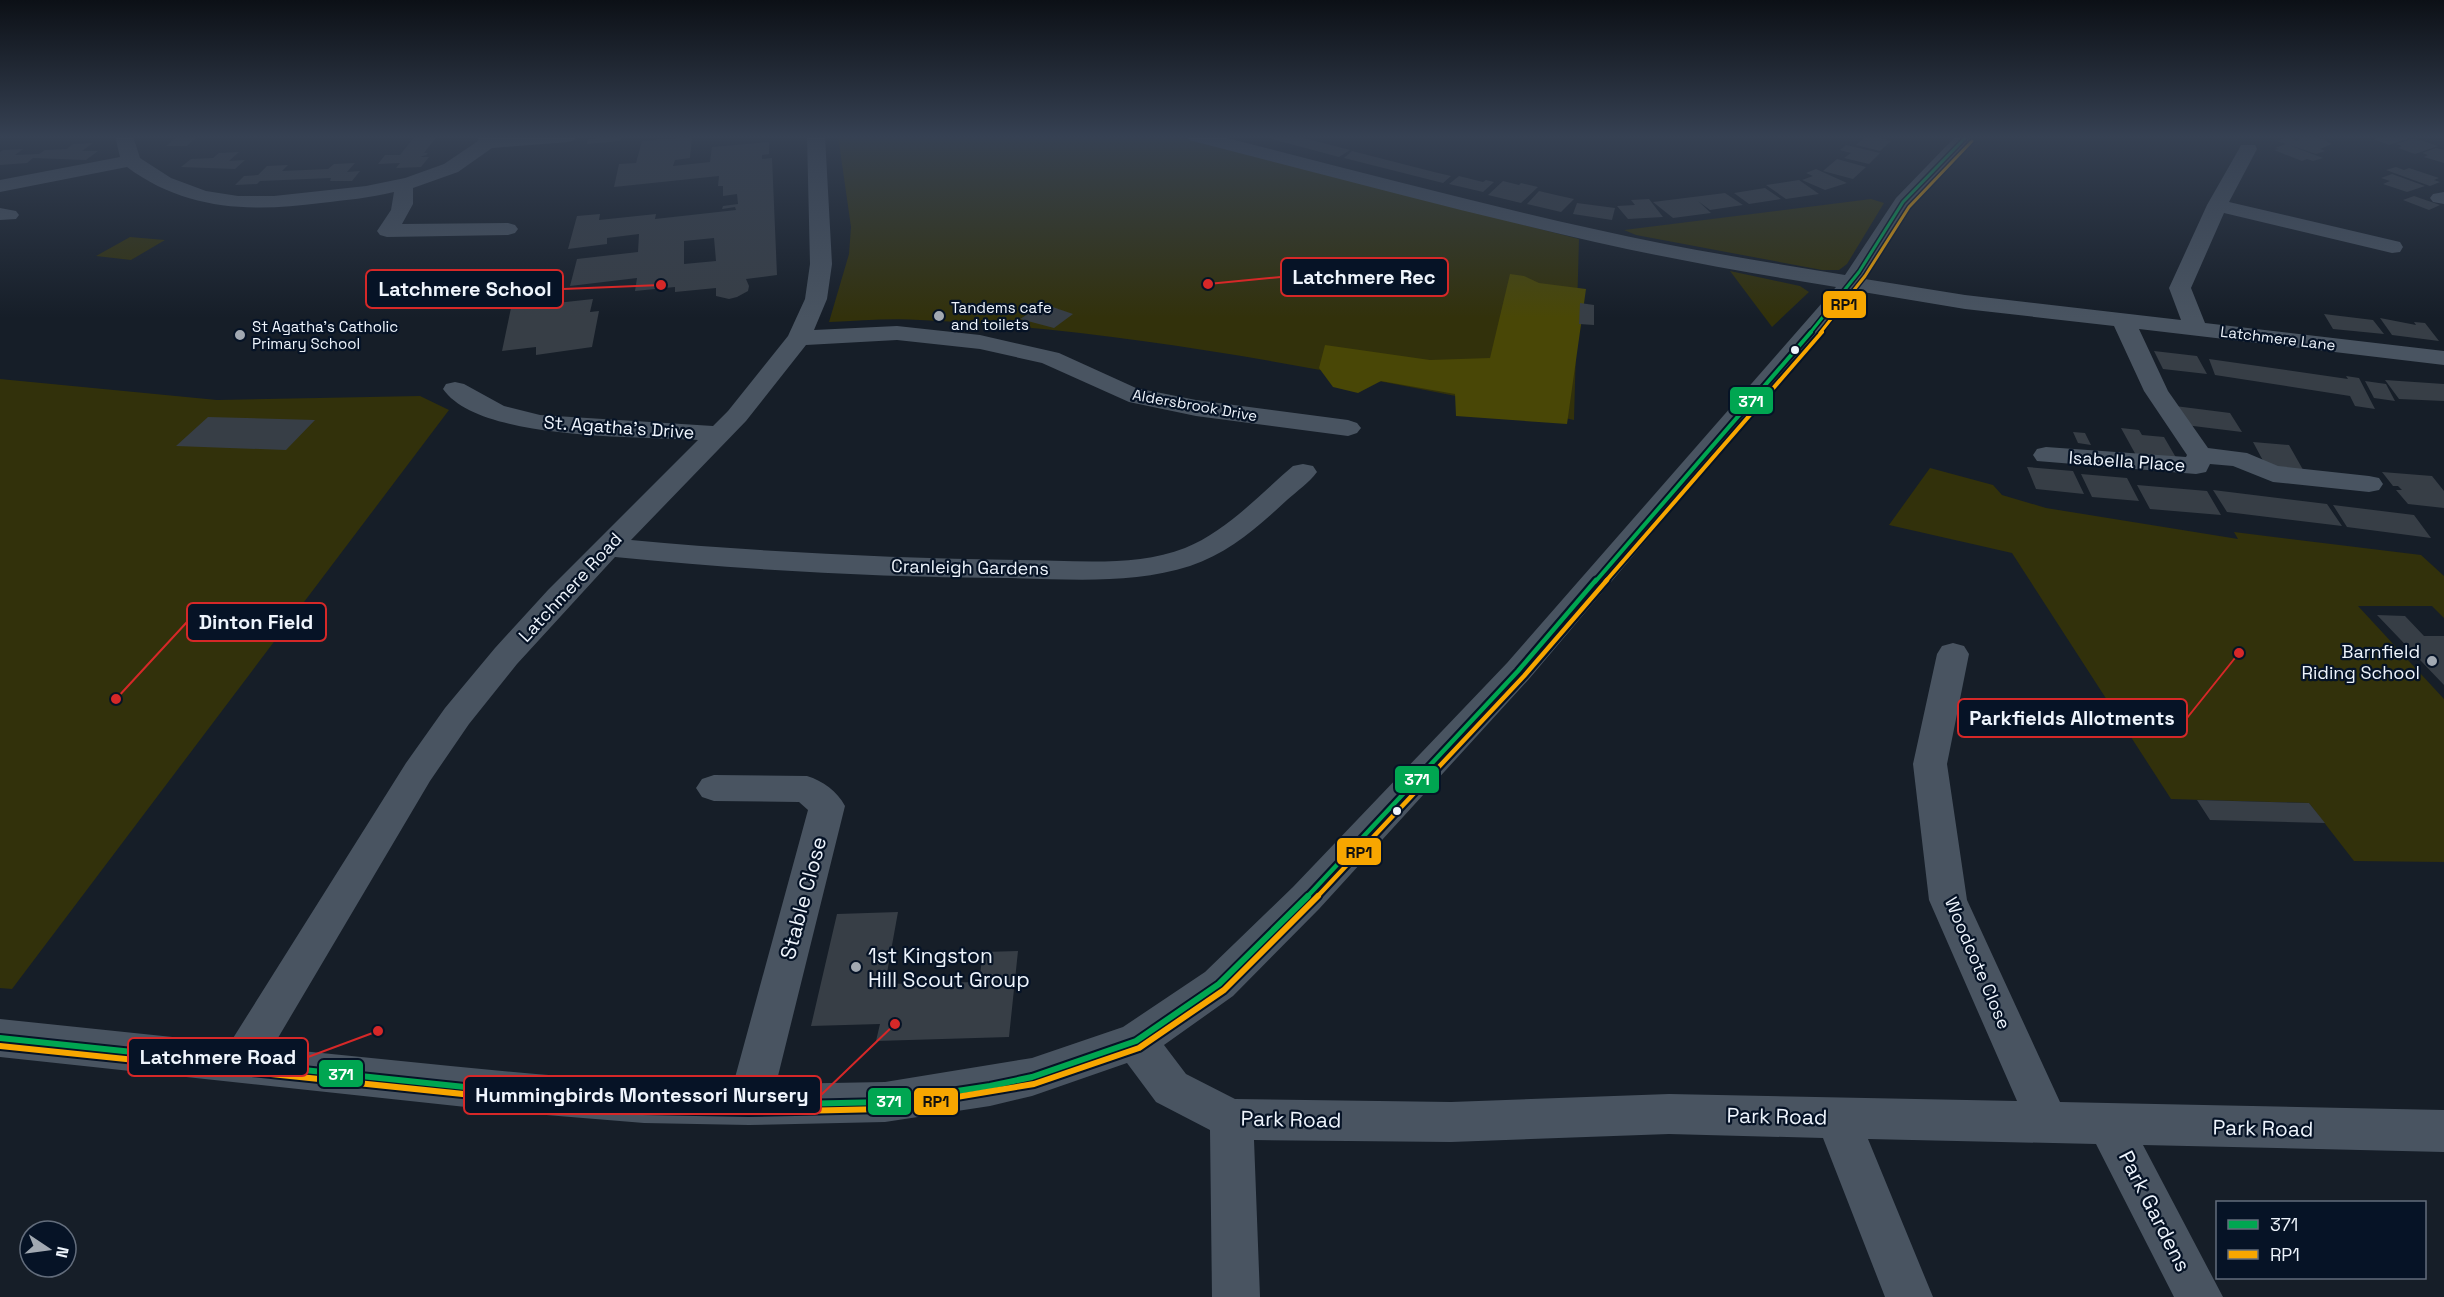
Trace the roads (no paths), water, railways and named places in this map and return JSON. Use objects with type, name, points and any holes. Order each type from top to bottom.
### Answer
[{"type":"street","points":[[210,197],[226,201],[250,203],[323,197]]},
{"type":"street","points":[[406,197],[402,210],[387,231],[508,229]]},
{"type":"street","name":"Latchmere Road","points":[[241,1062],[418,772],[457,716],[506,656],[607,547],[752,398],[799,338],[816,298],[821,264],[818,197]]},
{"type":"street","name":"Latchmere Lane","points":[[1431,197],[1597,236],[1732,263],[1965,302],[2444,357]]},
{"type":"street","points":[[0,1038],[522,1093],[644,1103],[749,1105],[885,1102],[990,1086],[1032,1077],[1136,1041],[1219,984],[1306,898],[1518,671],[1690,474],[1852,282],[1908,197]]},
{"type":"street","points":[[2196,329],[2180,288],[2222,197]]},
{"type":"street","points":[[2217,205],[2392,248]]},
{"type":"street","name":"Isabella Place","points":[[2123,321],[2156,391],[2200,455],[2238,459],[2273,474],[2369,484]]},
{"type":"street","name":"Aldersbrook Drive","points":[[799,338],[897,333],[980,342],[1050,358],[1129,394],[1196,408],[1351,427]]},
{"type":"street","name":"St. Agatha's Drive","points":[[455,389],[472,401],[508,416],[562,426],[719,434]]},
{"type":"street","name":"Isabella Place","points":[[2046,455],[2196,466],[2200,455]]},
{"type":"street","name":"Cranleigh Gardens","points":[[607,547],[670,553],[933,568],[1102,569],[1145,566],[1179,560],[1215,546],[1303,472]]},
{"type":"street","name":"Woodcote Close","points":[[1953,654],[1930,764],[1948,900],[2048,1123]]},
{"type":"street","name":"Stable Close","points":[[714,788],[807,789],[827,806],[749,1105]]},
{"type":"street","name":"Park Road","points":[[1136,1041],[1171,1089],[1232,1119],[1451,1122],[1669,1114],[2110,1126],[2444,1131]]},
{"type":"street","points":[[1838,1117],[1908,1297]]},
{"type":"street","points":[[1232,1119],[1236,1297]]},
{"type":"street","name":"Park Gardens","points":[[2110,1126],[2199,1297]]},
{"type":"place","name":"Latchmere Rec","points":[[1208,284]]},
{"type":"place","name":"Latchmere School","points":[[661,285]]},
{"type":"place","name":"Tandems cafe and toilets","points":[[939,316]]},
{"type":"place","name":"St Agatha's Catholic Primary School","points":[[240,335]]},
{"type":"place","name":"Parkfields Allotments","points":[[2239,653]]},
{"type":"place","name":"Barnfield Riding School","points":[[2432,661]]},
{"type":"place","name":"Dinton Field","points":[[116,699]]},
{"type":"place","name":"1st Kingston Hill Scout Group","points":[[856,967]]},
{"type":"place","name":"Hummingbirds Montessori Nursery","points":[[895,1024]]},
{"type":"place","name":"Latchmere Road","points":[[378,1031]]}]
